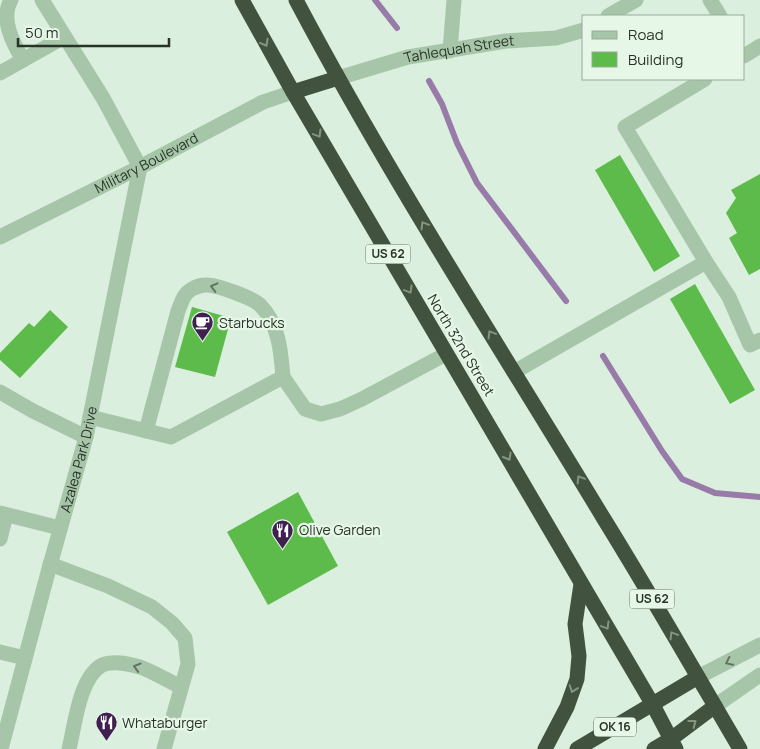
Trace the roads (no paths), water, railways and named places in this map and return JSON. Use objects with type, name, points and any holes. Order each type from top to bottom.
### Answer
[{"type":"highway","name":"North 32nd Street","points":[[242,0],[293,92],[653,705],[673,744]]},
{"type":"highway","name":"US 62","points":[[296,0],[338,78],[715,706]]},
{"type":"highway","points":[[293,92],[338,78]]},
{"type":"highway","points":[[545,749],[567,707],[577,679],[579,656],[575,624],[581,584]]},
{"type":"highway","points":[[653,705],[698,678]]},
{"type":"highway","name":"OK 16","points":[[577,749],[653,705]]},
{"type":"highway","points":[[654,749],[673,744],[715,706],[740,749]]},
{"type":"street","points":[[12,0],[6,6],[5,25],[23,60]]},
{"type":"street","points":[[42,0],[103,98],[140,167]]},
{"type":"street","points":[[450,51],[454,0]]},
{"type":"street","points":[[610,15],[636,0]]},
{"type":"street","points":[[710,0],[719,15]]},
{"type":"street","name":"Tahlequah Street","points":[[338,78],[408,57],[506,41],[556,38],[582,31]]},
{"type":"street","points":[[0,73],[64,37]]},
{"type":"street","points":[[745,55],[760,46]]},
{"type":"street","points":[[703,80],[625,127],[729,297],[750,345],[760,340]]},
{"type":"street","name":"Military Boulevard","points":[[0,237],[140,167],[262,102],[293,92]]},
{"type":"street","name":"Azalea Park Drive","points":[[1,749],[7,700],[25,658],[86,437],[140,167]]},
{"type":"street","points":[[514,372],[706,262]]},
{"type":"street","points":[[146,431],[184,296],[193,288],[207,285],[242,295],[259,304],[270,319],[280,344],[283,377],[305,409],[321,414],[340,409],[362,399],[446,354]]},
{"type":"street","points":[[90,417],[171,437],[283,377]]},
{"type":"street","points":[[0,392],[32,412],[86,437]]},
{"type":"street","points":[[0,539],[3,514],[60,528]]},
{"type":"street","points":[[50,564],[108,586],[152,607],[172,622],[185,638],[188,664],[164,749]]},
{"type":"street","points":[[698,678],[760,645]]},
{"type":"street","points":[[0,652],[25,658]]},
{"type":"street","points":[[69,749],[82,693],[90,677],[102,665],[117,662],[140,668],[181,687]]},
{"type":"street","points":[[715,706],[760,675]]},
{"type":"waterway","points":[[375,0],[397,28]]},
{"type":"waterway","points":[[429,81],[442,104],[457,143],[477,183],[566,301]]},
{"type":"waterway","points":[[603,356],[662,451],[682,479],[715,493],[760,497]]},
{"type":"place","name":"Starbucks","points":[[203,342]]},
{"type":"place","name":"Olive Garden","points":[[283,549]]},
{"type":"place","name":"Whataburger","points":[[106,742]]}]
